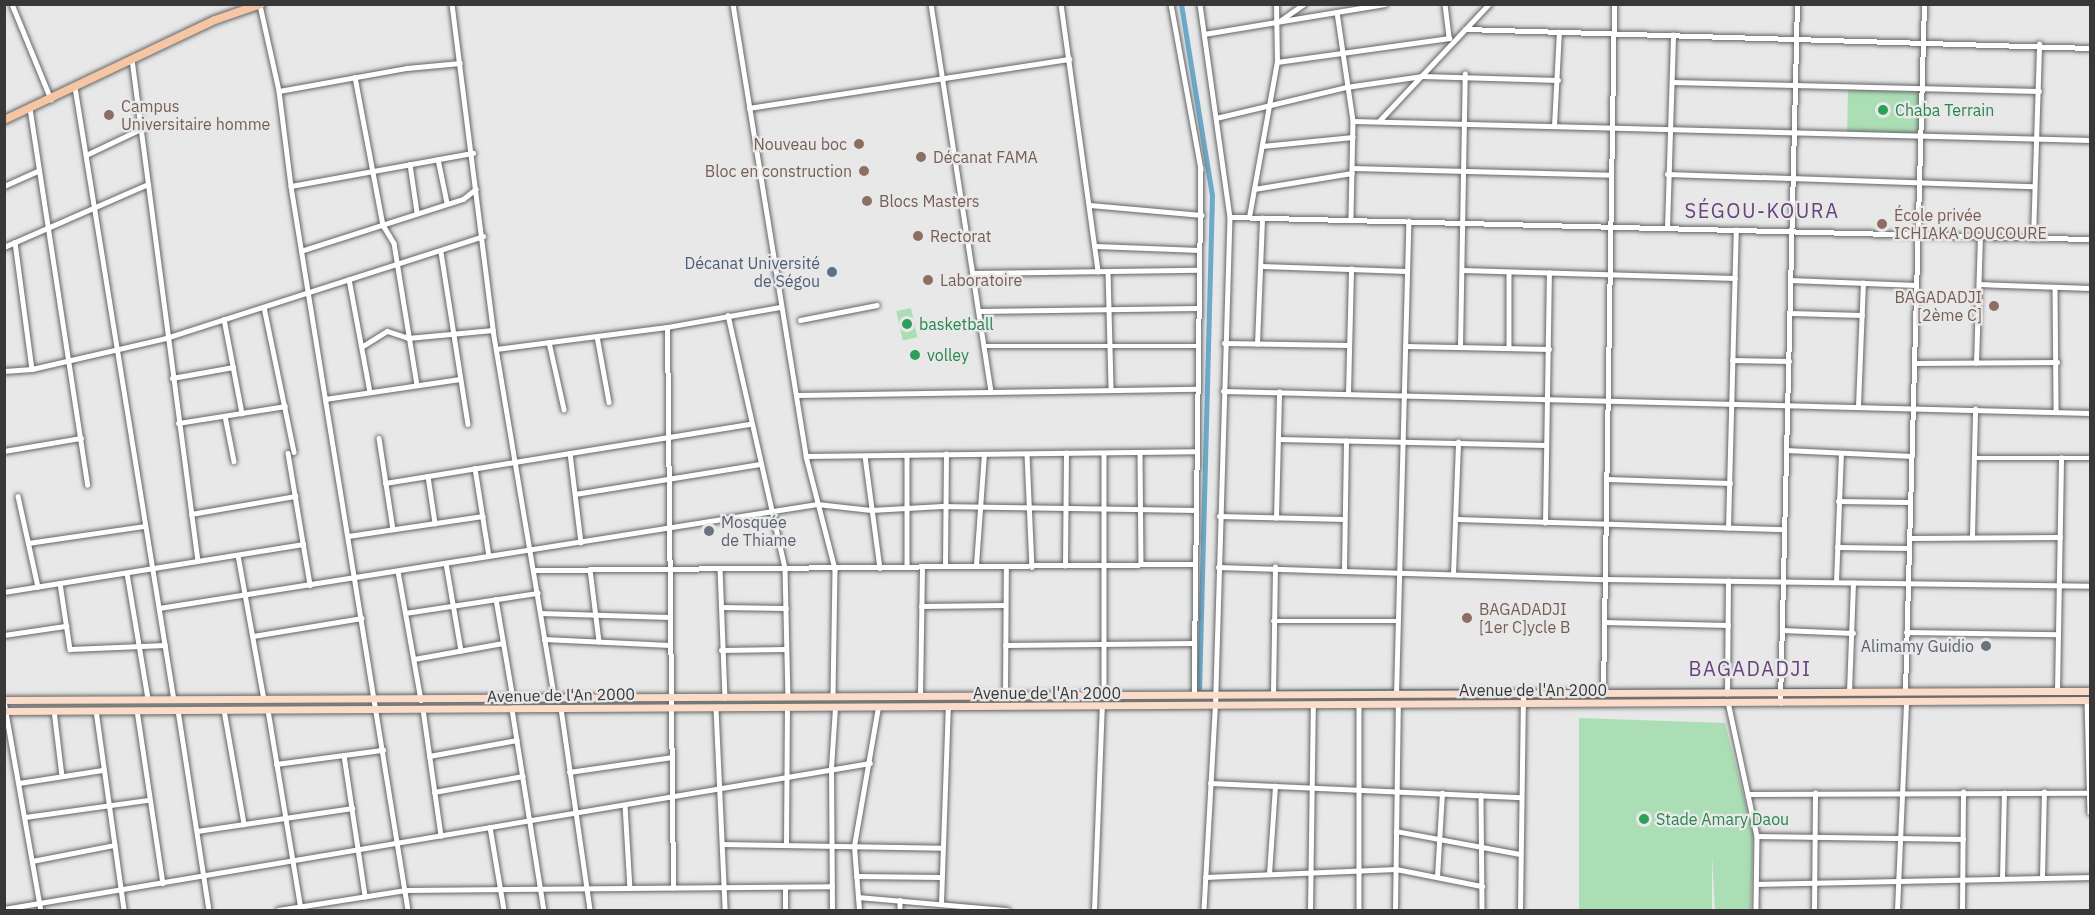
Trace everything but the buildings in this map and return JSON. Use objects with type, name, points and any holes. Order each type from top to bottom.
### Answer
[{"type":"highway","points":[[6,116],[51,99],[215,20],[261,5]]},
{"type":"main road","name":"Avenue de l'An 2000","points":[[4,701],[725,698],[920,694],[1104,696],[2091,691]]},
{"type":"main road","name":"Avenue de l'An 2000","points":[[5,711],[2089,700]]},
{"type":"street","points":[[12,4],[51,99]]},
{"type":"street","points":[[452,4],[473,153],[493,330],[555,699]]},
{"type":"street","points":[[733,4],[780,307],[806,456],[835,569],[833,697]]},
{"type":"street","points":[[931,4],[991,391]]},
{"type":"street","points":[[1061,4],[1098,271]]},
{"type":"street","points":[[1171,4],[1201,169],[1202,214],[1198,270],[1198,389],[1194,510],[1194,695]]},
{"type":"street","points":[[1200,4],[1230,217],[1224,343],[1216,695],[1204,910]]},
{"type":"street","points":[[1249,217],[1277,62],[1279,22],[1276,4]]},
{"type":"street","points":[[1279,22],[1304,4]]},
{"type":"street","points":[[1204,34],[1385,4]]},
{"type":"street","points":[[1444,4],[1450,41]]},
{"type":"street","points":[[1379,121],[1422,76],[1450,41],[1489,4]]},
{"type":"street","points":[[1603,694],[1614,4]]},
{"type":"street","points":[[1780,703],[1797,4]]},
{"type":"street","points":[[1905,692],[1917,183],[1924,4]]},
{"type":"street","points":[[261,5],[279,91],[301,251],[408,910]]},
{"type":"street","points":[[1337,12],[1346,87],[1353,120],[1351,220]]},
{"type":"street","points":[[1465,29],[2039,44],[2091,48]]},
{"type":"street","points":[[1554,126],[1559,32]]},
{"type":"street","points":[[1667,228],[1673,35]]},
{"type":"street","points":[[1277,62],[1450,41]]},
{"type":"street","points":[[2033,238],[2039,44]]},
{"type":"street","points":[[132,59],[143,128],[171,378],[198,561]]},
{"type":"street","points":[[749,108],[1069,59]]},
{"type":"street","points":[[279,91],[355,77],[460,63]]},
{"type":"street","points":[[1216,118],[1346,87],[1422,76],[1465,74],[1558,80]]},
{"type":"street","points":[[1461,347],[1465,74]]},
{"type":"street","points":[[355,77],[383,225],[394,243],[417,385]]},
{"type":"street","points":[[1672,82],[2039,91]]},
{"type":"street","points":[[75,87],[174,700]]},
{"type":"street","points":[[30,108],[37,171],[49,226],[88,484]]},
{"type":"street","points":[[1353,120],[2091,140]]},
{"type":"street","points":[[86,155],[143,128]]},
{"type":"street","points":[[1262,146],[1353,137]]},
{"type":"street","points":[[291,186],[473,153]]},
{"type":"street","points":[[438,159],[447,203]]},
{"type":"street","points":[[410,164],[417,212]]},
{"type":"street","points":[[4,186],[37,171]]},
{"type":"street","points":[[1254,189],[1352,171],[1611,175]]},
{"type":"street","points":[[1667,174],[2033,186]]},
{"type":"street","points":[[4,247],[148,184]]},
{"type":"street","points":[[301,251],[447,203],[476,189]]},
{"type":"street","points":[[1090,205],[1202,214]]},
{"type":"street","points":[[1230,217],[2091,239]]},
{"type":"street","points":[[1257,344],[1262,266],[1262,218]]},
{"type":"street","points":[[1396,695],[1396,621],[1408,221]]},
{"type":"street","points":[[1728,528],[1736,230]]},
{"type":"street","points":[[4,371],[32,369],[70,358],[117,351],[166,338],[308,294],[396,262],[441,252],[483,236]]},
{"type":"street","points":[[1976,363],[1980,237]]},
{"type":"street","points":[[15,242],[32,369]]},
{"type":"street","points":[[1096,246],[1199,250]]},
{"type":"street","points":[[441,252],[468,424]]},
{"type":"street","points":[[1262,266],[1406,271]]},
{"type":"street","points":[[1348,394],[1351,269]]},
{"type":"street","points":[[973,273],[1198,270]]},
{"type":"street","points":[[1462,270],[1735,278]]},
{"type":"street","points":[[1108,271],[1111,389]]},
{"type":"street","points":[[1509,272],[1509,348]]},
{"type":"street","points":[[1545,523],[1550,349],[1549,273]]},
{"type":"street","points":[[349,279],[370,392]]},
{"type":"street","points":[[1791,280],[1916,285]]},
{"type":"street","points":[[1858,406],[1863,283]]},
{"type":"street","points":[[1978,284],[2091,288]]},
{"type":"street","points":[[2055,287],[2056,411]]},
{"type":"street","points":[[800,320],[877,305]]},
{"type":"street","points":[[264,307],[294,452]]},
{"type":"street","points":[[496,349],[667,327],[780,307]]},
{"type":"street","points":[[979,311],[1197,308]]},
{"type":"street","points":[[1790,313],[1862,315]]},
{"type":"street","points":[[729,315],[750,424],[785,568],[788,697]]},
{"type":"street","points":[[224,319],[242,413]]},
{"type":"street","points":[[667,327],[673,888]]},
{"type":"street","points":[[363,346],[387,331],[408,338],[493,330]]},
{"type":"street","points":[[597,336],[609,402]]},
{"type":"street","points":[[549,342],[564,409]]},
{"type":"street","points":[[1224,343],[1348,345]]},
{"type":"street","points":[[984,346],[1197,346]]},
{"type":"street","points":[[1405,346],[1550,349]]},
{"type":"street","points":[[1732,360],[1789,361]]},
{"type":"street","points":[[1914,363],[2057,362]]},
{"type":"street","points":[[171,378],[233,368]]},
{"type":"street","points":[[325,399],[460,379]]},
{"type":"street","points":[[797,395],[1198,389]]},
{"type":"street","points":[[1223,391],[2091,413]]},
{"type":"street","points":[[1276,518],[1279,392]]},
{"type":"street","points":[[178,423],[285,406]]},
{"type":"street","points":[[1972,536],[1975,409]]},
{"type":"street","points":[[225,416],[234,461]]},
{"type":"street","points":[[385,483],[750,424]]},
{"type":"street","points":[[4,451],[81,438]]},
{"type":"street","points":[[379,438],[393,529]]},
{"type":"street","points":[[1278,439],[1546,445]]},
{"type":"street","points":[[1344,568],[1346,441]]},
{"type":"street","points":[[1453,574],[1457,519],[1458,442]]},
{"type":"street","points":[[1786,450],[1912,456]]},
{"type":"street","points":[[806,456],[1196,451]]},
{"type":"street","points":[[1140,452],[1141,562]]},
{"type":"street","points":[[288,453],[310,585]]},
{"type":"street","points":[[570,453],[581,542]]},
{"type":"street","points":[[1065,566],[1066,453]]},
{"type":"street","points":[[1104,453],[1104,696]]},
{"type":"street","points":[[945,566],[942,506],[946,454]]},
{"type":"street","points":[[976,565],[984,454]]},
{"type":"street","points":[[1027,454],[1032,567]]},
{"type":"street","points":[[1836,582],[1841,454]]},
{"type":"street","points":[[907,455],[907,567]]},
{"type":"street","points":[[865,456],[880,568]]},
{"type":"street","points":[[1974,458],[2091,458]]},
{"type":"street","points":[[2056,691],[2061,458]]},
{"type":"street","points":[[575,494],[760,464]]},
{"type":"street","points":[[475,468],[489,556]]},
{"type":"street","points":[[428,476],[435,523]]},
{"type":"street","points":[[1607,479],[1730,483]]},
{"type":"street","points":[[18,496],[38,587]]},
{"type":"street","points":[[191,514],[295,496]]},
{"type":"street","points":[[1838,501],[1909,502]]},
{"type":"street","points":[[159,608],[817,504],[871,510],[980,506],[1194,510]]},
{"type":"street","points":[[348,536],[483,516]]},
{"type":"street","points":[[1219,516],[1344,519]]},
{"type":"street","points":[[1457,519],[1784,529]]},
{"type":"street","points":[[28,543],[146,526]]},
{"type":"street","points":[[1910,538],[2060,537]]},
{"type":"street","points":[[4,592],[303,544]]},
{"type":"street","points":[[1837,546],[1908,548]]},
{"type":"street","points":[[238,555],[264,700]]},
{"type":"street","points":[[534,570],[668,567],[835,569],[976,565],[1032,567],[1141,562],[1194,564]]},
{"type":"street","points":[[446,563],[461,651]]},
{"type":"street","points":[[920,694],[922,567]]},
{"type":"street","points":[[1005,695],[1006,567]]},
{"type":"street","points":[[1218,567],[1344,568],[1604,579],[2091,586]]},
{"type":"street","points":[[1273,694],[1275,567]]},
{"type":"street","points":[[720,568],[721,650],[725,698]]},
{"type":"street","points":[[590,569],[599,641]]},
{"type":"street","points":[[398,571],[421,700]]},
{"type":"street","points":[[128,573],[148,699]]},
{"type":"street","points":[[1727,694],[1728,581]]},
{"type":"street","points":[[1849,692],[1854,633],[1853,583]]},
{"type":"street","points":[[60,584],[70,649],[165,645]]},
{"type":"street","points":[[405,613],[537,593]]},
{"type":"street","points":[[496,599],[513,698]]},
{"type":"street","points":[[921,606],[1005,605]]},
{"type":"street","points":[[721,607],[786,608]]},
{"type":"street","points":[[540,614],[669,617]]},
{"type":"street","points":[[253,636],[362,618]]},
{"type":"street","points":[[1273,621],[1396,621]]},
{"type":"street","points":[[1604,622],[1728,626]]},
{"type":"street","points":[[4,635],[66,626]]},
{"type":"street","points":[[1782,630],[1854,633]]},
{"type":"street","points":[[1906,632],[2058,634]]},
{"type":"street","points":[[544,639],[670,645]]},
{"type":"street","points":[[414,659],[503,643]]},
{"type":"street","points":[[1005,645],[1194,643]]},
{"type":"street","points":[[721,650],[786,649]]},
{"type":"street","points":[[1521,910],[1523,694]]},
{"type":"street","points":[[2089,700],[2091,812]]},
{"type":"street","points":[[4,701],[40,910]]},
{"type":"street","points":[[1728,702],[1757,836],[1756,910]]},
{"type":"street","points":[[1897,910],[1898,838],[1903,792],[1906,702]]},
{"type":"street","points":[[1310,910],[1313,705]]},
{"type":"street","points":[[1359,705],[1359,910]]},
{"type":"street","points":[[1398,705],[1395,910],[1403,910]]},
{"type":"street","points":[[1094,910],[1102,706]]},
{"type":"street","points":[[832,910],[831,768],[835,707]]},
{"type":"street","points":[[859,910],[854,846],[878,707]]},
{"type":"street","points":[[941,903],[948,707]]},
{"type":"street","points":[[561,708],[574,813],[590,910]]},
{"type":"street","points":[[716,708],[725,910]]},
{"type":"street","points":[[786,845],[787,708]]},
{"type":"street","points":[[512,709],[544,910]]},
{"type":"street","points":[[54,710],[62,776]]},
{"type":"street","points":[[96,710],[102,770],[124,910]]},
{"type":"street","points":[[137,710],[148,800],[163,883]]},
{"type":"street","points":[[178,710],[209,910]]},
{"type":"street","points":[[224,710],[244,824]]},
{"type":"street","points":[[268,710],[300,909]]},
{"type":"street","points":[[423,710],[441,836]]},
{"type":"street","points":[[429,756],[517,740]]},
{"type":"street","points":[[276,764],[383,750]]},
{"type":"street","points":[[344,755],[365,896]]},
{"type":"street","points":[[569,772],[672,757]]},
{"type":"street","points":[[4,909],[870,763]]},
{"type":"street","points":[[19,783],[102,770]]},
{"type":"street","points":[[434,792],[523,776]]},
{"type":"street","points":[[1210,783],[1521,797]]},
{"type":"street","points":[[1269,874],[1275,786]]},
{"type":"street","points":[[1962,910],[1963,792]]},
{"type":"street","points":[[2042,878],[2044,792]]},
{"type":"street","points":[[1437,877],[1442,793]]},
{"type":"street","points":[[1814,910],[1815,793]]},
{"type":"street","points":[[2002,879],[2004,793]]},
{"type":"street","points":[[1748,794],[2089,793]]},
{"type":"street","points":[[1481,795],[1482,910]]},
{"type":"street","points":[[25,818],[148,800]]},
{"type":"street","points":[[625,805],[630,888]]},
{"type":"street","points":[[197,831],[352,808]]},
{"type":"street","points":[[490,827],[504,910]]},
{"type":"street","points":[[1396,831],[1520,854]]},
{"type":"street","points":[[1757,836],[1963,839]]},
{"type":"street","points":[[722,844],[942,848]]},
{"type":"street","points":[[32,861],[114,845]]},
{"type":"street","points":[[1205,877],[1396,869],[1482,886]]},
{"type":"street","points":[[856,876],[941,878]]},
{"type":"street","points":[[1756,884],[2091,877]]},
{"type":"street","points":[[278,910],[300,909],[405,890],[832,886]]},
{"type":"street","points":[[785,888],[785,910]]},
{"type":"street","points":[[858,897],[1007,910]]},
{"type":"street","points":[[900,900],[900,910]]},
{"type":"green space","name":"Chaba Terrain","points":[[1848,86],[1920,87],[1919,135],[1847,134]]},
{"type":"green space","name":"basketball","points":[[911,308],[917,337],[903,340],[896,311]]},
{"type":"green space","name":"Stade Amary Daou","points":[[1579,718],[1725,723],[1753,833],[1751,910],[1715,910],[1712,856],[1712,910],[1579,910]]},
{"type":"waterway","points":[[1181,4],[1212,195],[1199,691]]},
{"type":"waterway","points":[[1605,690],[1778,689]]},
{"type":"waterway","points":[[1782,689],[1844,689]]},
{"type":"waterway","points":[[1275,691],[1394,690]]},
{"type":"waterway","points":[[1398,690],[1601,690]]},
{"type":"waterway","points":[[1199,691],[1214,691]]},
{"type":"waterway","points":[[1218,691],[1271,691]]},
{"type":"place","name":"Chaba Terrain","points":[[1883,110]]},
{"type":"place","name":"Campus Universitaire homme","points":[[109,115]]},
{"type":"place","name":"Nouveau boc","points":[[859,144]]},
{"type":"place","name":"Décanat FAMA","points":[[921,157]]},
{"type":"place","name":"Bloc en construction","points":[[864,171]]},
{"type":"place","name":"Blocs Masters","points":[[867,201]]},
{"type":"place","name":"École privée ICHIAKA DOUCOURE","points":[[1882,224]]},
{"type":"place","name":"Rectorat","points":[[918,236]]},
{"type":"place","name":"Décanat Université de Ségou","points":[[832,272]]},
{"type":"place","name":"Laboratoire","points":[[928,280]]},
{"type":"place","name":"BAGADADJI [2ème C]","points":[[1994,306]]},
{"type":"place","name":"basketball","points":[[907,324]]},
{"type":"place","name":"volley","points":[[915,355]]},
{"type":"place","name":"Mosquée de Thiame","points":[[709,531]]},
{"type":"place","name":"BAGADADJI [1er C]ycle B","points":[[1467,618]]},
{"type":"place","name":"Alimamy Guidio","points":[[1986,646]]},
{"type":"place","name":"Stade Amary Daou","points":[[1644,819]]},
{"type":"district","name":"SÉGOU-KOURA","points":[[1762,210]]},
{"type":"district","name":"BAGADADJI","points":[[1750,668]]}]
